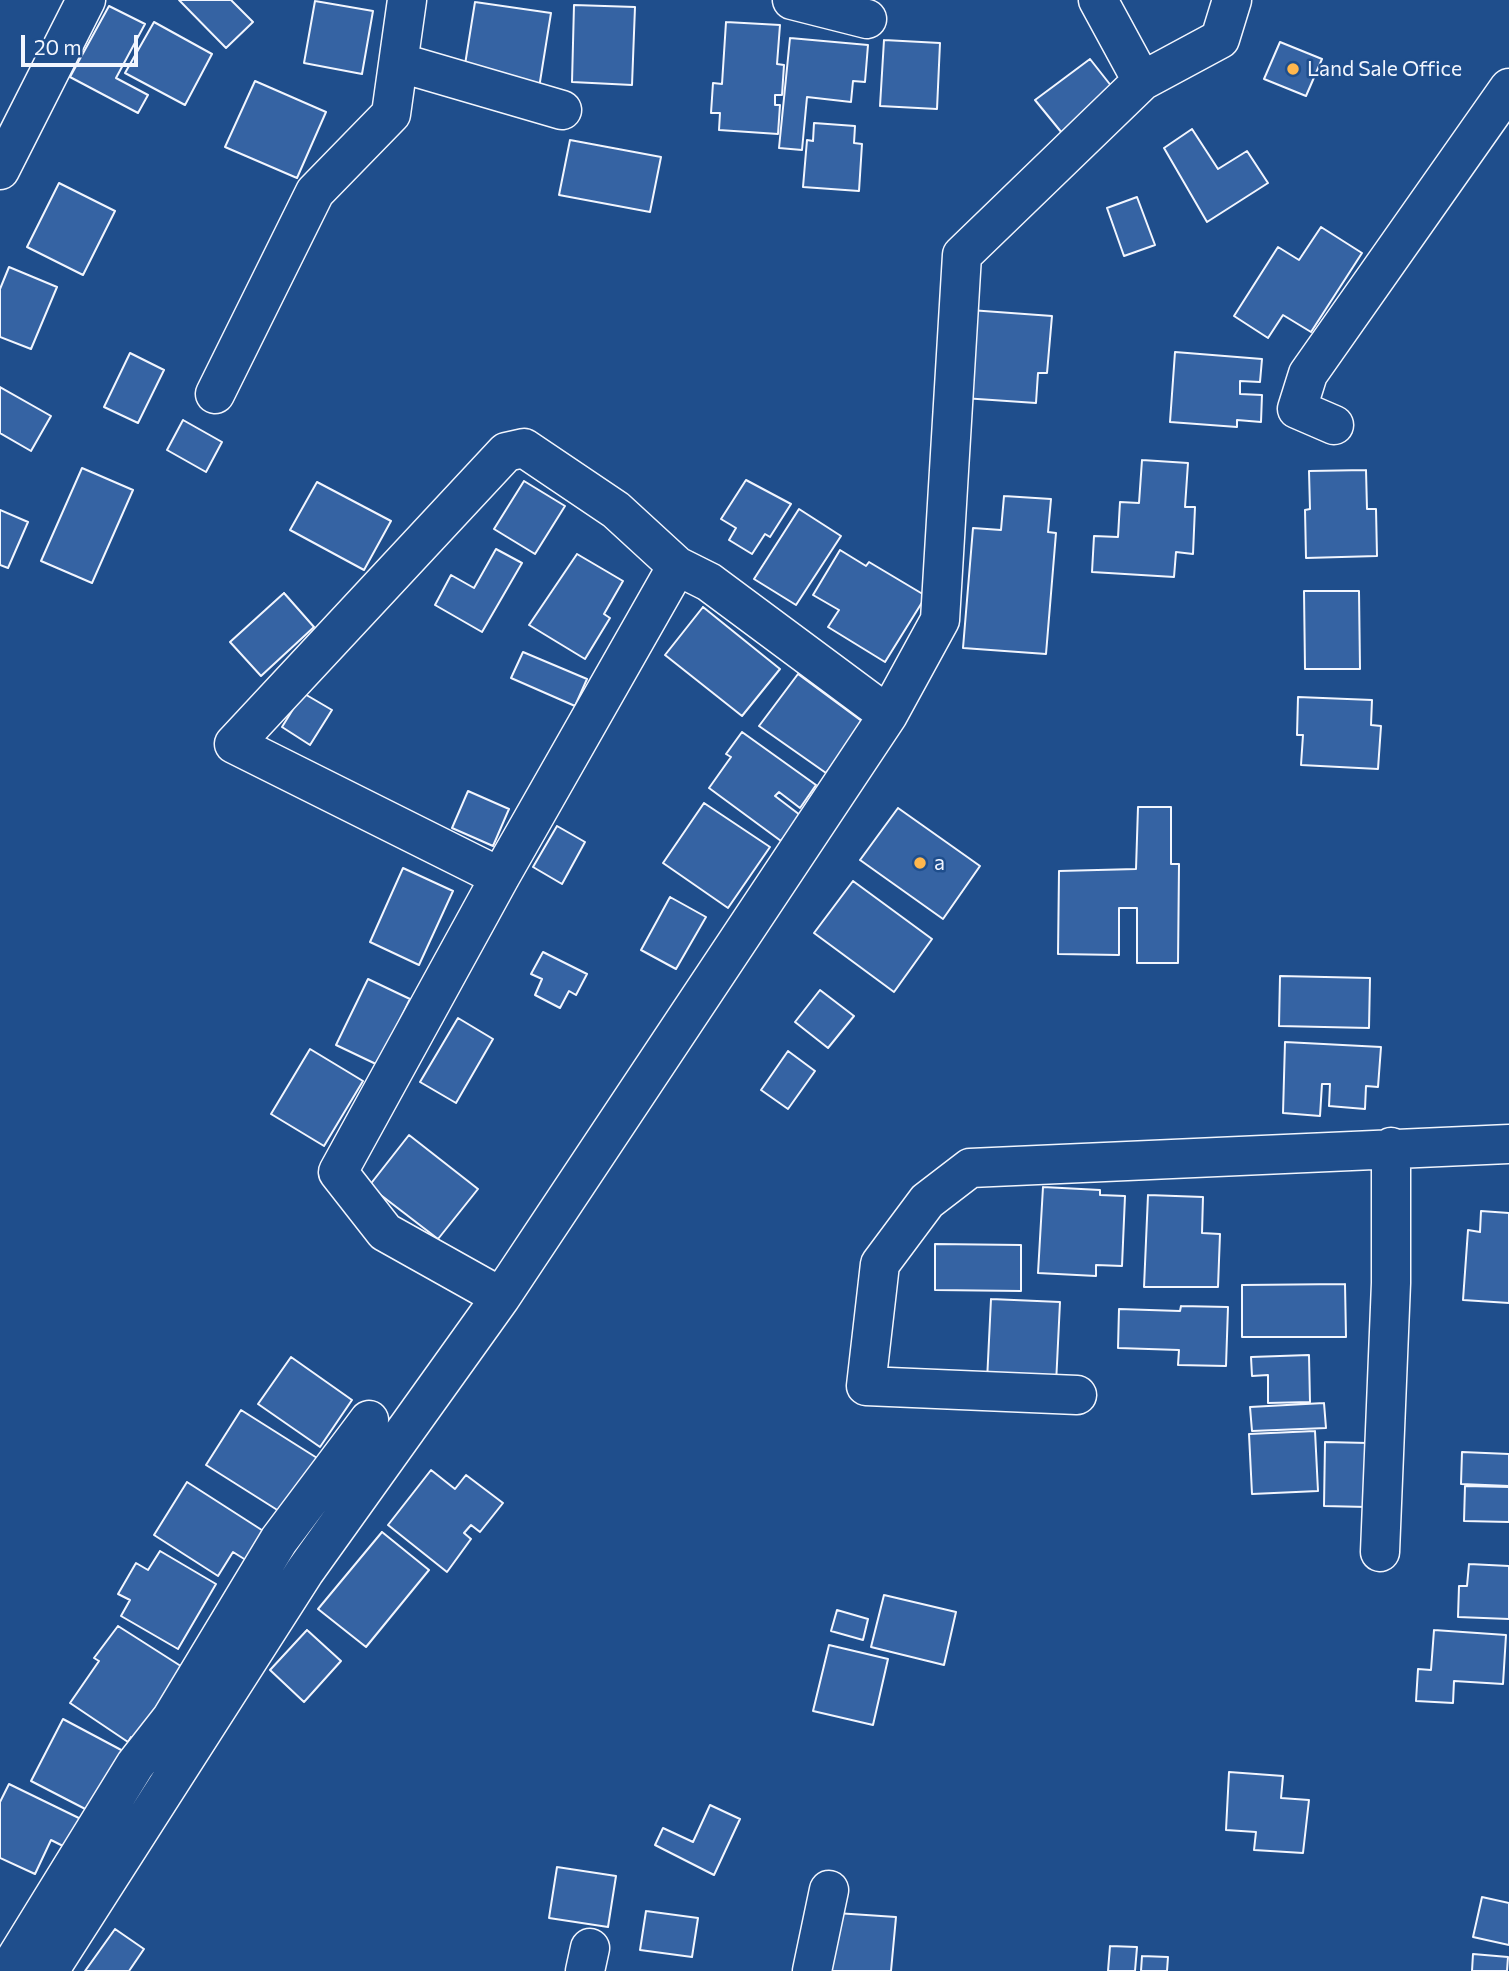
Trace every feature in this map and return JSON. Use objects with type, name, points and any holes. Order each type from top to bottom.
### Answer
[{"type":"street","points":[[0,170],[86,0]]},
{"type":"street","points":[[215,394],[315,192],[391,114],[401,63],[407,0]]},
{"type":"street","points":[[792,0],[867,19]]},
{"type":"street","points":[[1098,0],[1142,81]]},
{"type":"street","points":[[49,1971],[305,1571],[501,1297],[888,715],[940,620],[961,255],[1142,81],[1220,39],[1232,0]]},
{"type":"street","points":[[401,63],[562,110]]},
{"type":"street","points":[[1334,425],[1297,409],[1308,374],[1509,88]]},
{"type":"street","points":[[500,877],[234,744],[506,452],[524,449],[617,510],[677,566],[709,582],[888,715]]},
{"type":"street","points":[[501,1297],[386,1232],[338,1171],[500,877],[677,566]]},
{"type":"street","points":[[1077,1395],[866,1386],[880,1265],[927,1200],[970,1168],[1391,1147],[1509,1144]]},
{"type":"street","points":[[1380,1552],[1391,1283],[1391,1147]]},
{"type":"street","points":[[8,1971],[121,1787],[171,1718],[279,1540],[369,1420]]},
{"type":"street","points":[[812,1971],[828,1890]]},
{"type":"building","points":[[179,0],[231,0],[253,22],[226,48]]},
{"type":"building","points":[[315,1],[373,11],[362,74],[304,63]]},
{"type":"building","points":[[475,2],[551,13],[539,88],[463,77]]},
{"type":"building","points":[[574,5],[635,7],[632,85],[572,82]]},
{"type":"building","points":[[109,6],[145,24],[116,78],[148,95],[138,113],[70,77]]},
{"type":"building","points":[[154,22],[212,54],[185,105],[125,73]]},
{"type":"building","points":[[726,22],[780,25],[777,64],[784,65],[782,95],[775,95],[775,105],[780,105],[778,134],[719,130],[720,113],[711,113],[713,83],[722,84]]},
{"type":"building","points":[[790,38],[868,45],[865,82],[853,81],[851,102],[807,97],[802,150],[779,148]]},
{"type":"building","points":[[884,40],[940,43],[937,109],[880,106]]},
{"type":"building","name":"Land Sale Office","points":[[1280,42],[1322,59],[1306,96],[1264,79]]},
{"type":"building","points":[[1090,59],[1116,92],[1071,144],[1035,100]]},
{"type":"building","points":[[255,81],[326,112],[297,178],[225,147]]},
{"type":"building","points":[[814,123],[855,126],[854,143],[862,144],[859,191],[803,187],[807,140],[813,141]]},
{"type":"building","points":[[1192,129],[1218,169],[1247,151],[1268,183],[1207,222],[1164,148]]},
{"type":"building","points":[[570,140],[661,157],[650,212],[559,195]]},
{"type":"building","points":[[59,183],[115,211],[83,275],[27,247]]},
{"type":"building","points":[[1137,197],[1155,245],[1124,256],[1107,208]]},
{"type":"building","points":[[1321,227],[1362,253],[1311,332],[1283,315],[1268,338],[1234,316],[1278,247],[1299,260]]},
{"type":"building","points":[[9,267],[57,287],[31,349],[0,337],[0,289]]},
{"type":"building","points":[[970,310],[1052,316],[1047,373],[1038,373],[1036,403],[963,398]]},
{"type":"building","points":[[1175,352],[1262,359],[1260,382],[1240,381],[1240,394],[1262,395],[1261,422],[1237,420],[1237,427],[1170,422]]},
{"type":"building","points":[[130,353],[164,370],[138,423],[104,407]]},
{"type":"building","points":[[0,387],[51,416],[31,451],[0,433]]},
{"type":"building","points":[[183,420],[222,442],[206,472],[167,450]]},
{"type":"building","points":[[1142,460],[1188,463],[1185,507],[1195,507],[1193,554],[1176,552],[1174,577],[1092,572],[1094,536],[1118,537],[1120,502],[1139,503]]},
{"type":"building","points":[[82,468],[133,490],[92,583],[41,561]]},
{"type":"building","points":[[1366,470],[1367,509],[1376,509],[1377,556],[1306,558],[1305,510],[1310,509],[1309,471]]},
{"type":"building","points":[[746,480],[791,504],[770,537],[765,534],[752,554],[729,540],[736,528],[721,519]]},
{"type":"building","points":[[524,481],[565,506],[535,554],[494,529]]},
{"type":"building","points":[[317,482],[391,521],[364,570],[290,530]]},
{"type":"building","points":[[1004,496],[1051,499],[1048,532],[1056,533],[1046,654],[963,648],[973,528],[1001,530]]},
{"type":"building","points":[[799,509],[841,536],[796,605],[754,579]]},
{"type":"building","points":[[0,510],[28,522],[8,568],[0,565]]},
{"type":"building","points":[[496,549],[522,563],[482,632],[435,605],[451,575],[474,588]]},
{"type":"building","points":[[840,550],[866,566],[869,562],[926,596],[885,662],[828,627],[839,610],[813,595]]},
{"type":"building","points":[[577,554],[623,581],[604,614],[610,618],[585,659],[529,625]]},
{"type":"building","points":[[1304,591],[1359,591],[1360,669],[1305,669]]},
{"type":"building","points":[[284,593],[314,627],[261,676],[230,642]]},
{"type":"building","points":[[703,607],[780,669],[742,716],[665,655]]},
{"type":"building","points":[[523,652],[587,679],[575,706],[511,678]]},
{"type":"building","points":[[798,674],[863,722],[826,773],[759,726]]},
{"type":"building","points":[[303,693],[332,710],[310,745],[282,727]]},
{"type":"building","points":[[1298,697],[1372,700],[1371,725],[1381,726],[1378,769],[1301,765],[1303,735],[1297,735]]},
{"type":"building","points":[[742,732],[816,785],[800,808],[779,792],[775,796],[800,815],[781,841],[709,788],[731,757],[726,754]]},
{"type":"building","points":[[468,791],[509,809],[493,846],[452,828]]},
{"type":"building","points":[[704,803],[770,847],[728,908],[663,863]]},
{"type":"building","points":[[1138,807],[1171,807],[1171,864],[1179,864],[1178,963],[1137,963],[1137,908],[1119,908],[1119,955],[1058,954],[1059,871],[1136,869]]},
{"type":"building","name":"a","points":[[898,808],[980,866],[943,919],[860,860]]},
{"type":"building","points":[[557,826],[585,842],[562,884],[533,867]]},
{"type":"building","points":[[403,868],[453,891],[419,965],[370,942]]},
{"type":"building","points":[[853,881],[932,939],[894,992],[814,933]]},
{"type":"building","points":[[670,897],[706,917],[676,969],[641,950]]},
{"type":"building","points":[[543,952],[587,974],[576,995],[569,991],[560,1008],[535,995],[542,979],[531,974]]},
{"type":"building","points":[[1280,976],[1370,978],[1369,1028],[1279,1026]]},
{"type":"building","points":[[368,979],[410,999],[378,1065],[336,1045]]},
{"type":"building","points":[[820,990],[854,1016],[828,1048],[795,1022]]},
{"type":"building","points":[[458,1018],[493,1039],[456,1103],[420,1082]]},
{"type":"building","points":[[1285,1042],[1381,1047],[1378,1087],[1366,1086],[1365,1109],[1329,1106],[1330,1084],[1322,1084],[1320,1116],[1283,1113]]},
{"type":"building","points":[[310,1049],[363,1081],[324,1146],[271,1114]]},
{"type":"building","points":[[788,1051],[815,1071],[788,1109],[761,1090]]},
{"type":"building","points":[[409,1135],[478,1189],[438,1239],[369,1186]]},
{"type":"building","points":[[1043,1187],[1100,1190],[1100,1195],[1125,1196],[1122,1266],[1096,1265],[1096,1276],[1038,1273]]},
{"type":"building","points":[[1148,1195],[1203,1197],[1202,1233],[1220,1234],[1218,1287],[1144,1287]]},
{"type":"building","points":[[1481,1211],[1509,1213],[1509,1303],[1463,1300],[1468,1230],[1480,1232]]},
{"type":"building","points":[[935,1244],[1021,1245],[1021,1291],[935,1290]]},
{"type":"building","points":[[1345,1284],[1346,1337],[1242,1337],[1242,1285]]},
{"type":"building","points":[[991,1299],[1060,1302],[1056,1384],[987,1381]]},
{"type":"building","points":[[1181,1306],[1228,1307],[1226,1366],[1178,1365],[1179,1350],[1118,1348],[1119,1309],[1180,1311]]},
{"type":"building","points":[[1309,1355],[1310,1402],[1268,1403],[1268,1375],[1252,1376],[1251,1357]]},
{"type":"building","points":[[291,1357],[352,1400],[320,1447],[258,1404]]},
{"type":"building","points":[[1324,1403],[1326,1428],[1252,1431],[1250,1407]]},
{"type":"building","points":[[241,1410],[325,1463],[290,1518],[206,1465]]},
{"type":"building","points":[[1315,1431],[1318,1491],[1252,1494],[1249,1434]]},
{"type":"building","points":[[1325,1442],[1368,1443],[1367,1507],[1324,1506]]},
{"type":"building","points":[[1462,1452],[1509,1454],[1509,1486],[1461,1484]]},
{"type":"building","points":[[431,1470],[455,1489],[466,1475],[503,1503],[480,1532],[471,1525],[464,1533],[471,1539],[447,1572],[388,1525]]},
{"type":"building","points":[[187,1482],[268,1534],[249,1562],[233,1552],[218,1576],[154,1535]]},
{"type":"building","points":[[1465,1486],[1509,1487],[1509,1522],[1464,1521]]},
{"type":"building","points":[[382,1532],[429,1570],[366,1647],[318,1609]]},
{"type":"building","points":[[160,1551],[216,1584],[178,1649],[121,1616],[130,1600],[118,1594],[136,1563],[148,1570]]},
{"type":"building","points":[[1469,1564],[1509,1566],[1509,1619],[1458,1617],[1459,1586],[1467,1586]]},
{"type":"building","points":[[884,1595],[956,1612],[944,1665],[871,1647]]},
{"type":"building","points":[[837,1610],[868,1619],[863,1640],[831,1631]]},
{"type":"building","points":[[118,1626],[187,1670],[141,1743],[131,1737],[128,1742],[70,1703],[99,1661],[94,1658]]},
{"type":"building","points":[[307,1630],[341,1661],[304,1702],[270,1670]]},
{"type":"building","points":[[1434,1630],[1506,1635],[1503,1684],[1454,1681],[1453,1703],[1416,1701],[1418,1669],[1431,1670]]},
{"type":"building","points":[[829,1645],[888,1659],[873,1725],[813,1711]]},
{"type":"building","points":[[63,1719],[125,1752],[93,1813],[31,1781]]},
{"type":"building","points":[[1229,1772],[1283,1776],[1281,1798],[1309,1800],[1303,1853],[1254,1850],[1256,1832],[1226,1830]]},
{"type":"building","points":[[9,1784],[85,1821],[71,1850],[51,1840],[35,1874],[0,1858],[0,1802]]},
{"type":"building","points":[[710,1805],[740,1819],[714,1875],[655,1845],[663,1828],[693,1842]]},
{"type":"building","points":[[557,1867],[616,1876],[608,1927],[549,1918]]},
{"type":"building","points":[[1482,1897],[1509,1903],[1509,1945],[1473,1937]]},
{"type":"building","points":[[646,1911],[698,1918],[692,1957],[640,1950]]},
{"type":"building","points":[[836,1913],[896,1917],[891,1971],[831,1971]]},
{"type":"building","points":[[115,1929],[144,1949],[129,1971],[85,1971]]},
{"type":"building","points":[[1110,1946],[1137,1947],[1135,1971],[1108,1971]]},
{"type":"building","points":[[1473,1954],[1508,1957],[1507,1971],[1472,1971]]},
{"type":"building","points":[[1142,1956],[1168,1957],[1167,1971],[1141,1971]]},
{"type":"place","name":"Land Sale Office","points":[[1293,69]]},
{"type":"place","name":"a","points":[[920,863]]}]
